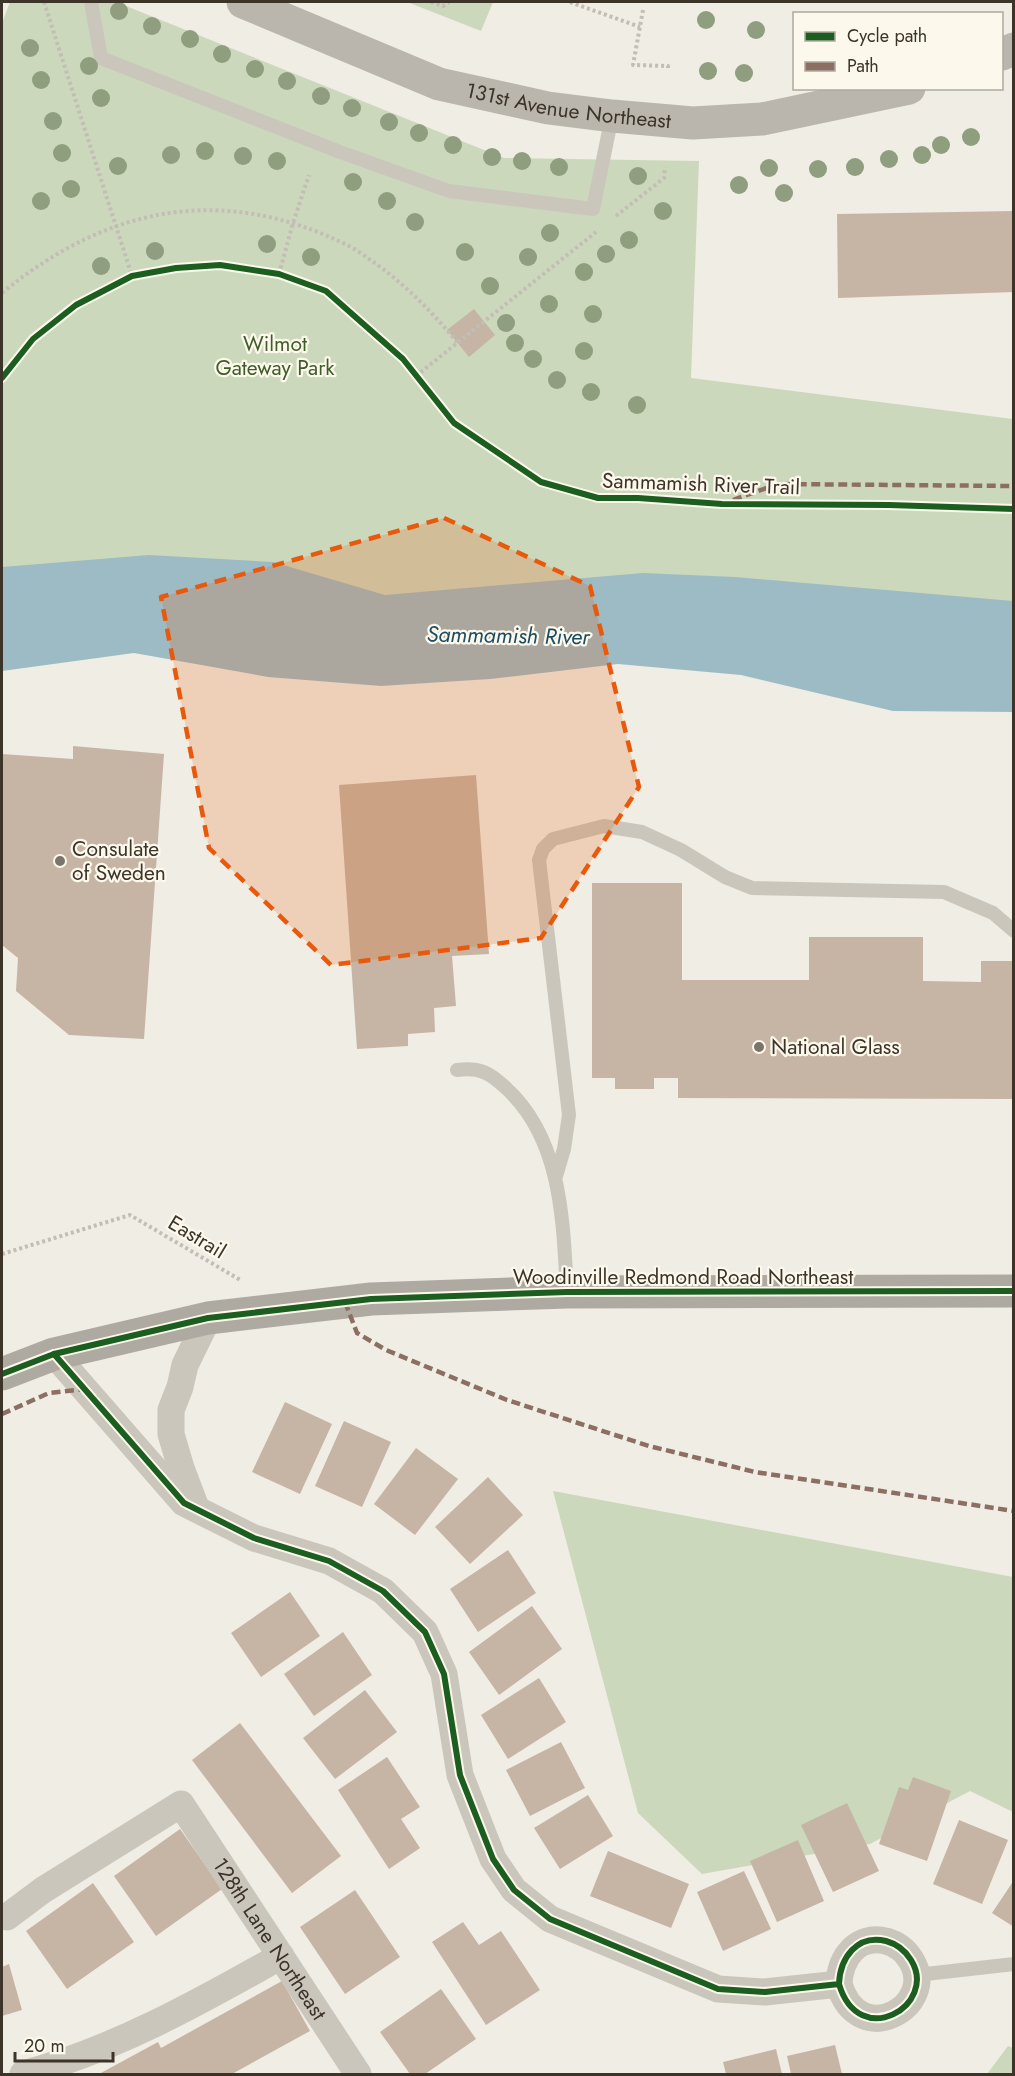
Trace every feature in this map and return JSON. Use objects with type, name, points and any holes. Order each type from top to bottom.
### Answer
[{"type":"main road","name":"131st Avenue Northeast","points":[[243,2],[439,84],[548,108],[693,123],[762,119],[900,90]]},
{"type":"main road","name":"Woodinville Redmond Road Northeast","points":[[2,1374],[54,1353],[208,1318],[371,1299],[567,1292],[1014,1291]]},
{"type":"street","points":[[197,1509],[171,1434],[171,1410],[185,1365],[208,1318]]},
{"type":"street","points":[[54,1353],[184,1503],[254,1538],[328,1561],[383,1591],[425,1632],[444,1674],[460,1775],[493,1859],[514,1890],[550,1919],[718,1989],[765,1992],[839,1984]]},
{"type":"street","name":"128th Lane Northeast","points":[[7,1917],[43,1890],[181,1804],[358,2074]]},
{"type":"street","points":[[880,1940],[893,1943],[913,1962],[917,1975],[916,1989],[910,2001],[901,2011],[889,2017],[875,2018],[856,2012],[843,1997],[839,1984],[839,1970],[845,1958],[854,1948],[866,1941],[880,1940]]},
{"type":"street","points":[[23,2074],[63,2064],[116,2041],[219,1991],[281,1956]]},
{"type":"lane","points":[[91,2],[101,58],[340,152],[449,191],[593,209],[612,116]]},
{"type":"lane","points":[[556,1176],[564,1149],[569,1115],[539,860],[543,849],[554,839],[604,826],[642,832],[681,850],[725,877],[752,888],[944,891],[993,914],[1014,932]]},
{"type":"lane","points":[[457,1070],[468,1069],[490,1073],[518,1099],[540,1132],[556,1176],[564,1240],[567,1292]]},
{"type":"lane","points":[[917,1975],[1014,1964]]},
{"type":"path","points":[[44,2],[114,226],[132,276]]},
{"type":"path","points":[[431,2],[443,6],[450,2]]},
{"type":"path","points":[[570,2],[640,27]]},
{"type":"path","points":[[643,10],[633,65],[668,66],[668,71]]},
{"type":"path","points":[[608,223],[664,178],[665,167]]},
{"type":"path","points":[[279,274],[309,175]]},
{"type":"path","points":[[2,293],[27,273],[66,248],[114,226],[153,215],[235,210],[293,223],[351,246],[396,278],[432,312],[458,343]]},
{"type":"path","points":[[416,376],[598,230]]},
{"type":"path","points":[[267,272],[289,277]]},
{"type":"path","points":[[123,281],[143,274]]},
{"type":"path","points":[[410,367],[422,384]]},
{"type":"path","points":[[2,377],[9,369]]},
{"type":"highlighted area","points":[[444,518],[590,586],[639,787],[541,938],[331,965],[209,848],[161,597]]},
{"type":"green space","name":"Wilmot Gateway Park","points":[[10,2],[116,2],[504,158],[699,161],[691,378],[1013,419],[1013,615],[2,631],[2,23]]},
{"type":"green space","points":[[407,2],[493,2],[481,31]]},
{"type":"green space","points":[[553,1491],[1013,1577],[1013,1812],[970,1791],[870,1844],[702,1874],[638,1813]]},
{"type":"green space","points":[[1008,2046],[1013,2048],[1013,2074],[987,2074]]},
{"type":"water","name":"Sammamish River","points":[[149,555],[273,562],[385,595],[643,573],[735,577],[1013,601],[1013,712],[893,711],[741,675],[618,664],[490,679],[381,686],[268,677],[134,653],[2,671],[2,567]]},
{"type":"building","points":[[1014,211],[1014,292],[838,298],[837,214]]},
{"type":"building","points":[[474,309],[495,335],[469,357],[447,330]]},
{"type":"building","points":[[73,746],[164,754],[144,1039],[69,1035],[16,991],[18,958],[2,945],[2,754],[73,759]]},
{"type":"building","points":[[476,775],[489,954],[452,956],[456,1006],[434,1008],[435,1032],[408,1034],[408,1046],[357,1049],[339,785]]},
{"type":"building","points":[[592,883],[682,883],[682,980],[809,980],[809,937],[923,937],[923,981],[981,982],[981,961],[1014,961],[1014,1099],[678,1098],[678,1078],[654,1078],[654,1089],[615,1089],[615,1078],[592,1078]]},
{"type":"building","points":[[285,1402],[332,1424],[300,1494],[252,1472]]},
{"type":"building","points":[[344,1421],[391,1442],[362,1507],[315,1486]]},
{"type":"building","points":[[416,1448],[458,1479],[415,1535],[374,1504]]},
{"type":"building","points":[[488,1477],[523,1515],[470,1564],[435,1527]]},
{"type":"building","points":[[508,1550],[536,1593],[478,1632],[450,1589]]},
{"type":"building","points":[[290,1592],[320,1636],[261,1677],[231,1633]]},
{"type":"building","points":[[532,1606],[562,1649],[499,1695],[469,1652]]},
{"type":"building","points":[[343,1632],[372,1675],[314,1716],[284,1674]]},
{"type":"building","points":[[539,1678],[566,1722],[508,1759],[481,1715]]},
{"type":"building","points":[[365,1690],[397,1732],[335,1779],[303,1738]]},
{"type":"building","points":[[240,1723],[341,1856],[292,1893],[192,1760]]},
{"type":"building","points":[[561,1742],[585,1788],[530,1816],[506,1770]]},
{"type":"building","points":[[387,1757],[420,1807],[401,1819],[420,1848],[389,1869],[338,1790]]},
{"type":"building","points":[[913,1777],[951,1791],[927,1861],[879,1844],[899,1787],[908,1790]]},
{"type":"building","points":[[588,1795],[613,1836],[560,1869],[534,1828]]},
{"type":"building","points":[[847,1803],[879,1871],[833,1892],[801,1825]]},
{"type":"building","points":[[959,1820],[1008,1840],[982,1904],[933,1884]]},
{"type":"building","points":[[180,1829],[222,1889],[156,1936],[114,1876]]},
{"type":"building","points":[[798,1840],[824,1901],[777,1922],[750,1861]]},
{"type":"building","points":[[608,1851],[689,1884],[671,1928],[590,1896]]},
{"type":"building","points":[[744,1871],[771,1929],[723,1951],[697,1892]]},
{"type":"building","points":[[1014,1880],[1014,1927],[992,1913]]},
{"type":"building","points":[[93,1883],[134,1942],[67,1989],[26,1931]]},
{"type":"building","points":[[355,1890],[400,1957],[345,1994],[300,1927]]},
{"type":"building","points":[[463,1922],[479,1945],[501,1931],[540,1990],[486,2025],[432,1942]]},
{"type":"building","points":[[9,1964],[22,2010],[2,2016],[2,1967]]},
{"type":"building","points":[[282,1981],[310,2031],[232,2074],[99,2074],[158,2042],[161,2048]]},
{"type":"building","points":[[441,1989],[476,2039],[425,2074],[410,2074],[380,2032]]},
{"type":"building","points":[[835,2045],[842,2074],[791,2074],[787,2056]]},
{"type":"building","points":[[776,2049],[782,2074],[726,2074],[723,2062]]},
{"type":"marked path","points":[[733,500],[778,484],[1014,486]]},
{"type":"marked path","points":[[345,1302],[357,1333],[386,1350],[507,1400],[649,1446],[755,1472],[1014,1511]]},
{"type":"marked path","points":[[2,1414],[49,1393],[85,1389]]},
{"type":"cycle path","name":"Sammamish River Trail","points":[[2,378],[33,339],[76,305],[132,276],[176,268],[220,265],[279,274],[326,291],[403,359],[454,423],[541,482],[598,498],[638,498],[722,504],[889,505],[1014,509]]},
{"type":"cycle path","points":[[2,1374],[54,1354],[208,1318],[371,1299],[567,1292],[1014,1291]]},
{"type":"cycle path","points":[[54,1354],[184,1503],[254,1538],[329,1561],[383,1591],[425,1632],[444,1674],[460,1775],[493,1859],[514,1890],[550,1919],[718,1989],[765,1992],[839,1984],[843,1965],[852,1950],[867,1941],[876,1940],[890,1942],[903,1950],[911,1960],[917,1977],[914,1992],[906,2005],[893,2014],[878,2018],[863,2015],[849,2004],[839,1984]]},
{"type":"place","name":"Consulate of Sweden","points":[[60,861]]},
{"type":"place","name":"National Glass","points":[[759,1047]]}]
